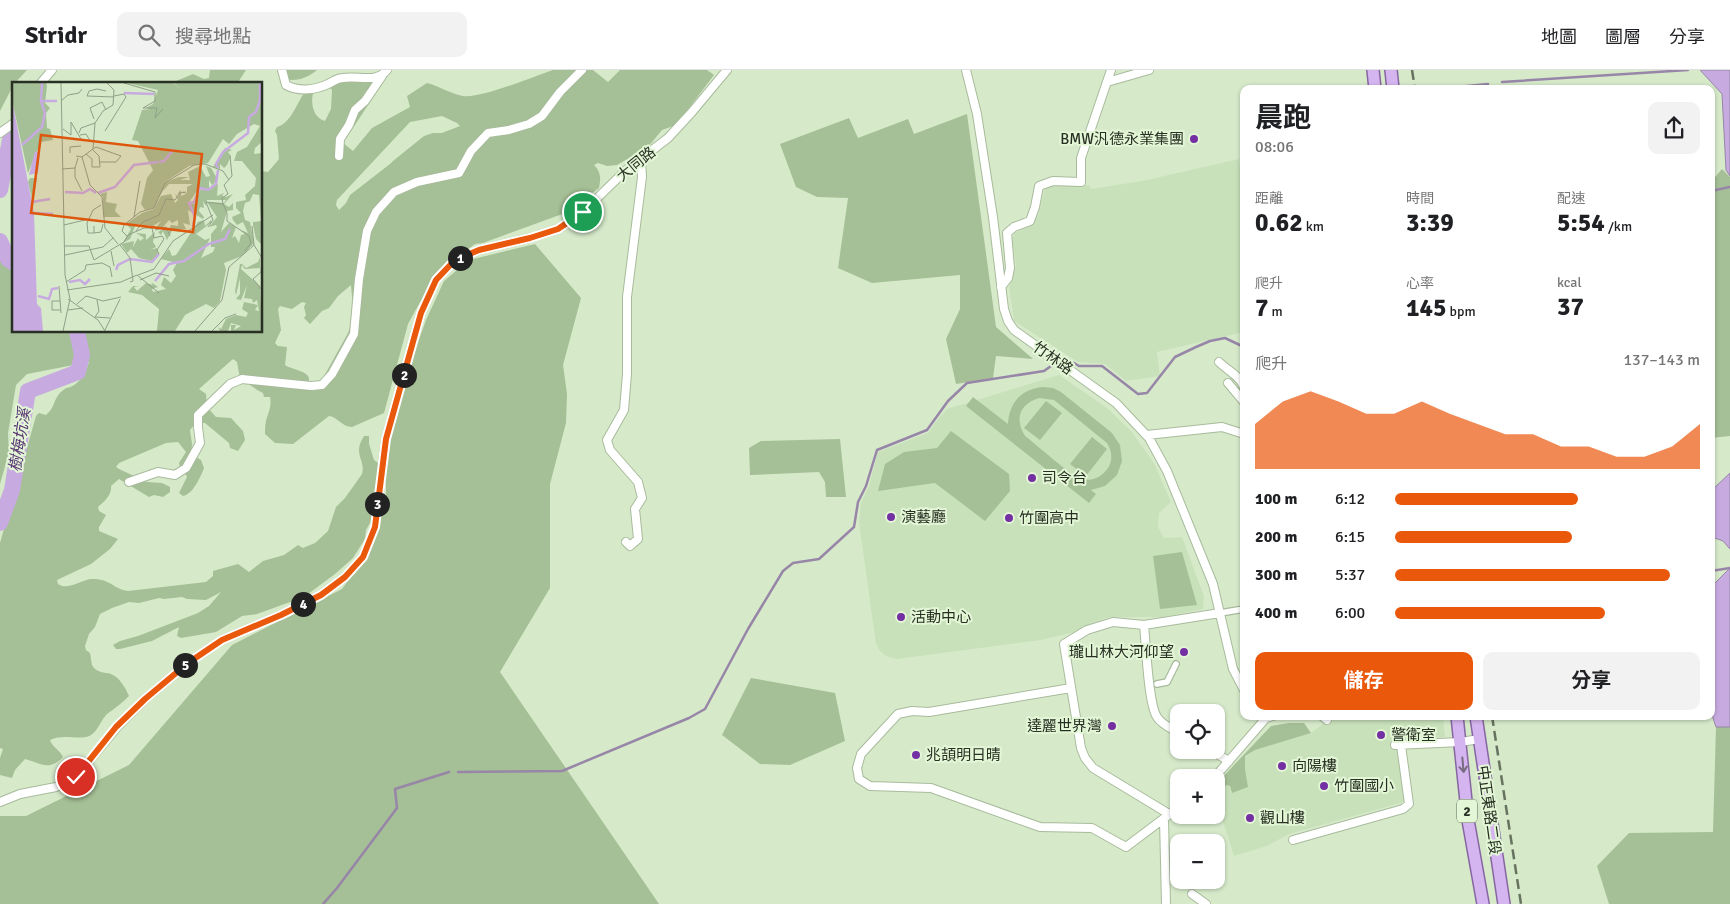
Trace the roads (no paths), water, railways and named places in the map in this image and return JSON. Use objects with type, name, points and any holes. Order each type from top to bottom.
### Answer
[{"type":"main road","points":[[1373,70],[1375,85]]},
{"type":"main road","points":[[1390,70],[1392,85]]},
{"type":"main road","name":"中正東路二段","points":[[1457,720],[1468,820],[1484,904]]},
{"type":"main road","name":"中正東路二段","points":[[1477,720],[1504,904]]},
{"type":"street","points":[[42,82],[52,70]]},
{"type":"street","points":[[282,70],[286,85],[305,90],[326,85],[340,78],[370,79],[385,73]]},
{"type":"street","points":[[128,482],[158,472],[174,475],[186,468],[200,443],[198,415],[230,384],[242,379],[311,386],[322,385],[332,374],[354,334],[359,279],[367,231],[376,212],[394,192],[417,182],[459,173],[471,150],[488,133],[509,130],[529,124],[542,116],[560,92],[582,70]]},
{"type":"street","name":"大同路","points":[[0,802],[20,794],[56,787],[76,777],[116,727],[145,699],[188,663],[222,640],[281,615],[321,595],[345,577],[363,557],[375,527],[386,439],[421,313],[436,280],[455,260],[479,250],[558,229],[583,212],[625,171],[668,138],[727,70]]},
{"type":"street","name":"竹林路","points":[[966,70],[977,114],[993,217],[1004,310],[1008,321],[1014,330],[1116,403],[1147,435],[1167,471],[1213,584],[1233,669],[1240,682]]},
{"type":"street","points":[[1001,287],[1008,278],[1010,268],[1007,233],[1014,227],[1030,221],[1039,186],[1053,181],[1081,182],[1081,158],[1112,70]]},
{"type":"street","points":[[1107,82],[1149,70]]},
{"type":"street","points":[[339,156],[340,139],[349,125],[355,110],[365,101],[385,73]]},
{"type":"street","points":[[0,133],[12,124]]},
{"type":"street","points":[[626,542],[630,546],[638,539],[635,509],[642,498],[638,482],[610,450],[607,440],[624,410],[627,298],[642,177],[640,160]]},
{"type":"street","points":[[1219,362],[1240,380]]},
{"type":"street","points":[[1228,383],[1240,397]]},
{"type":"street","points":[[1147,435],[1222,427],[1240,433]]},
{"type":"street","points":[[1167,816],[1093,768],[1085,758],[1064,644],[1087,630],[1113,622],[1144,625],[1240,610]]},
{"type":"street","points":[[1144,625],[1152,705],[1157,718],[1170,728]]},
{"type":"street","points":[[1157,684],[1167,682],[1176,664]]},
{"type":"street","points":[[1071,688],[929,712],[912,711],[898,714],[861,754],[857,768],[859,779],[870,786],[931,788],[1040,827],[1092,828],[1126,846],[1170,814]]},
{"type":"street","points":[[1222,769],[1265,720]]},
{"type":"street","points":[[1293,840],[1403,809],[1408,804],[1398,745],[1460,742],[1479,739]]},
{"type":"street","points":[[1225,759],[1229,761]]},
{"type":"street","points":[[1166,904],[1167,816]]},
{"type":"street","points":[[1192,894],[1206,904]]},
{"type":"waterway","points":[[1502,82],[1688,70]]},
{"type":"waterway","points":[[1478,85],[1488,84]]},
{"type":"waterway","name":"樹梅坑溪","points":[[0,190],[11,135]]},
{"type":"waterway","points":[[1715,190],[1730,187]]},
{"type":"waterway","name":"樹梅坑溪","points":[[0,241],[8,259],[12,262]]},
{"type":"waterway","name":"樹梅坑溪","points":[[0,523],[12,490],[28,391],[78,372],[82,355],[77,332]]},
{"type":"waterway","points":[[1064,357],[1079,366],[1102,366],[1138,394],[1147,393],[1175,357],[1210,341],[1225,338],[1240,345]]},
{"type":"waterway","points":[[458,772],[562,771],[689,718],[705,709],[748,629],[783,571],[793,563],[819,559],[854,527],[858,502],[866,486],[877,450],[927,430],[948,401],[967,383],[1044,371],[1051,366]]},
{"type":"waterway","points":[[1715,570],[1730,568]]},
{"type":"waterway","points":[[323,904],[397,808],[395,789],[449,772]]},
{"type":"railway","points":[[1412,70],[1414,85]]},
{"type":"railway","points":[[1493,720],[1521,904]]},
{"type":"place","name":"BMW汎德永業集團","points":[[1194,139]]},
{"type":"place","name":"司令台","points":[[1032,478]]},
{"type":"place","name":"演藝廳","points":[[891,517]]},
{"type":"place","name":"竹圍高中","points":[[1009,518]]},
{"type":"place","name":"活動中心","points":[[901,617]]},
{"type":"place","name":"瓏山林大河仰望","points":[[1184,652]]},
{"type":"place","name":"達麗世界灣","points":[[1112,726]]},
{"type":"place","name":"警衛室","points":[[1381,735]]},
{"type":"place","name":"兆頡明日晴","points":[[916,755]]},
{"type":"place","name":"向陽樓","points":[[1282,766]]},
{"type":"place","name":"竹圍國小","points":[[1324,786]]},
{"type":"place","name":"觀山樓","points":[[1250,818]]}]
